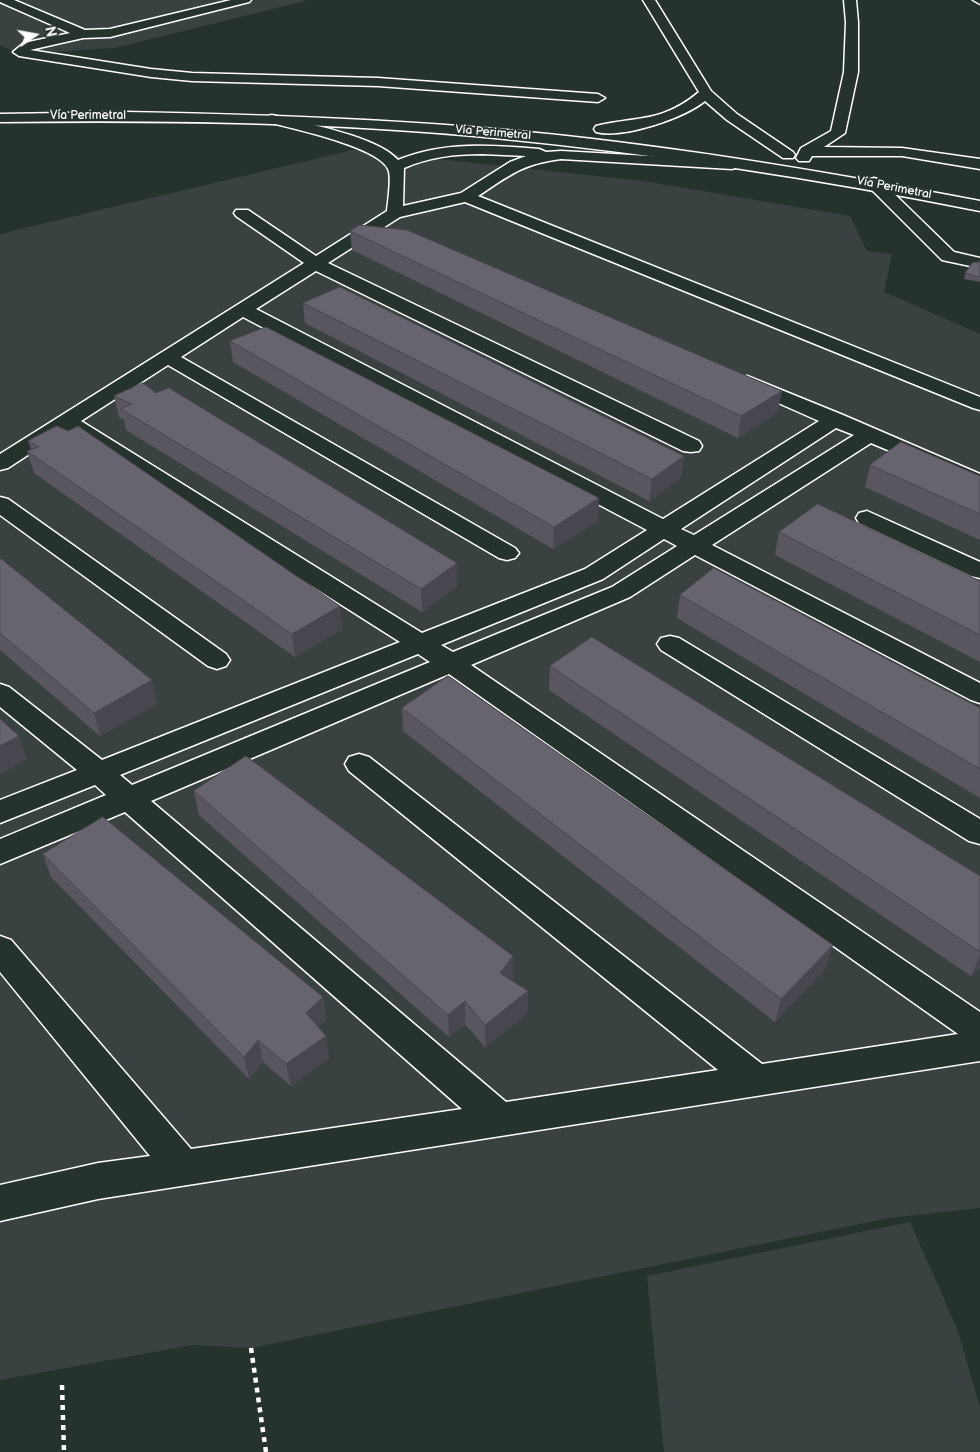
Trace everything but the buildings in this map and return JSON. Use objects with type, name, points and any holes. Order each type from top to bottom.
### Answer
[{"type":"main road","points":[[4,0],[83,34]]},
{"type":"main road","points":[[245,0],[110,33],[83,34],[14,50],[151,73],[192,77],[368,82],[479,88],[598,98]]},
{"type":"main road","points":[[649,0],[706,93],[732,117],[788,155]]},
{"type":"main road","points":[[805,154],[838,133],[851,72],[852,22],[850,0]]},
{"type":"main road","points":[[655,136],[596,129],[639,124],[670,116],[693,105],[706,93]]},
{"type":"main road","name":"Vía Perimetral","points":[[0,108],[106,104],[250,106],[453,116]]},
{"type":"main road","name":"Vía Perimetral","points":[[0,118],[95,115],[272,118],[478,130],[605,144],[771,166],[874,184],[980,206]]},
{"type":"main road","points":[[272,118],[353,141],[382,154],[396,166]]},
{"type":"main road","points":[[396,166],[423,155],[477,149],[771,166]]},
{"type":"main road","name":"Vía Perimetral","points":[[759,150],[788,155],[805,154],[859,166]]},
{"type":"main road","points":[[805,154],[902,152],[980,164]]},
{"type":"main road","points":[[0,463],[395,213],[466,197],[515,166],[536,158],[561,154]]},
{"type":"main road","points":[[395,213],[396,166]]},
{"type":"main road","points":[[874,184],[948,256],[975,262]]},
{"type":"main road","points":[[466,197],[980,404]]},
{"type":"main road","points":[[242,213],[316,264],[692,446]]},
{"type":"main road","points":[[243,310],[980,694]]},
{"type":"main road","points":[[168,357],[507,553]]},
{"type":"main road","points":[[728,374],[980,482]]},
{"type":"main road","points":[[0,812],[594,574],[836,419]]},
{"type":"main road","points":[[66,421],[451,663],[980,1031]]},
{"type":"main road","points":[[0,852],[621,592],[869,434]]},
{"type":"main road","points":[[0,504],[217,660]]},
{"type":"main road","points":[[867,518],[980,571]]},
{"type":"main road","points":[[670,644],[980,833]]},
{"type":"main road","points":[[0,692],[98,772],[500,1119]]},
{"type":"main road","points":[[360,764],[756,1080]]},
{"type":"main road","points":[[0,949],[182,1168]]},
{"type":"main road","points":[[0,1203],[98,1181],[980,1046]]},
{"type":"path","points":[[252,1348],[266,1452]]},
{"type":"path","points":[[62,1384],[64,1452]]},
{"type":"shaded area","points":[[0,0],[309,0],[114,48],[20,54],[0,45]]},
{"type":"shaded area","points":[[353,150],[643,181],[850,216],[867,251],[892,254],[884,292],[980,334],[980,1208],[889,1218],[251,1348],[192,1345],[0,1380],[0,235]]},
{"type":"shaded area","points":[[910,1222],[958,1331],[980,1408],[980,1452],[664,1452],[647,1276]]}]
